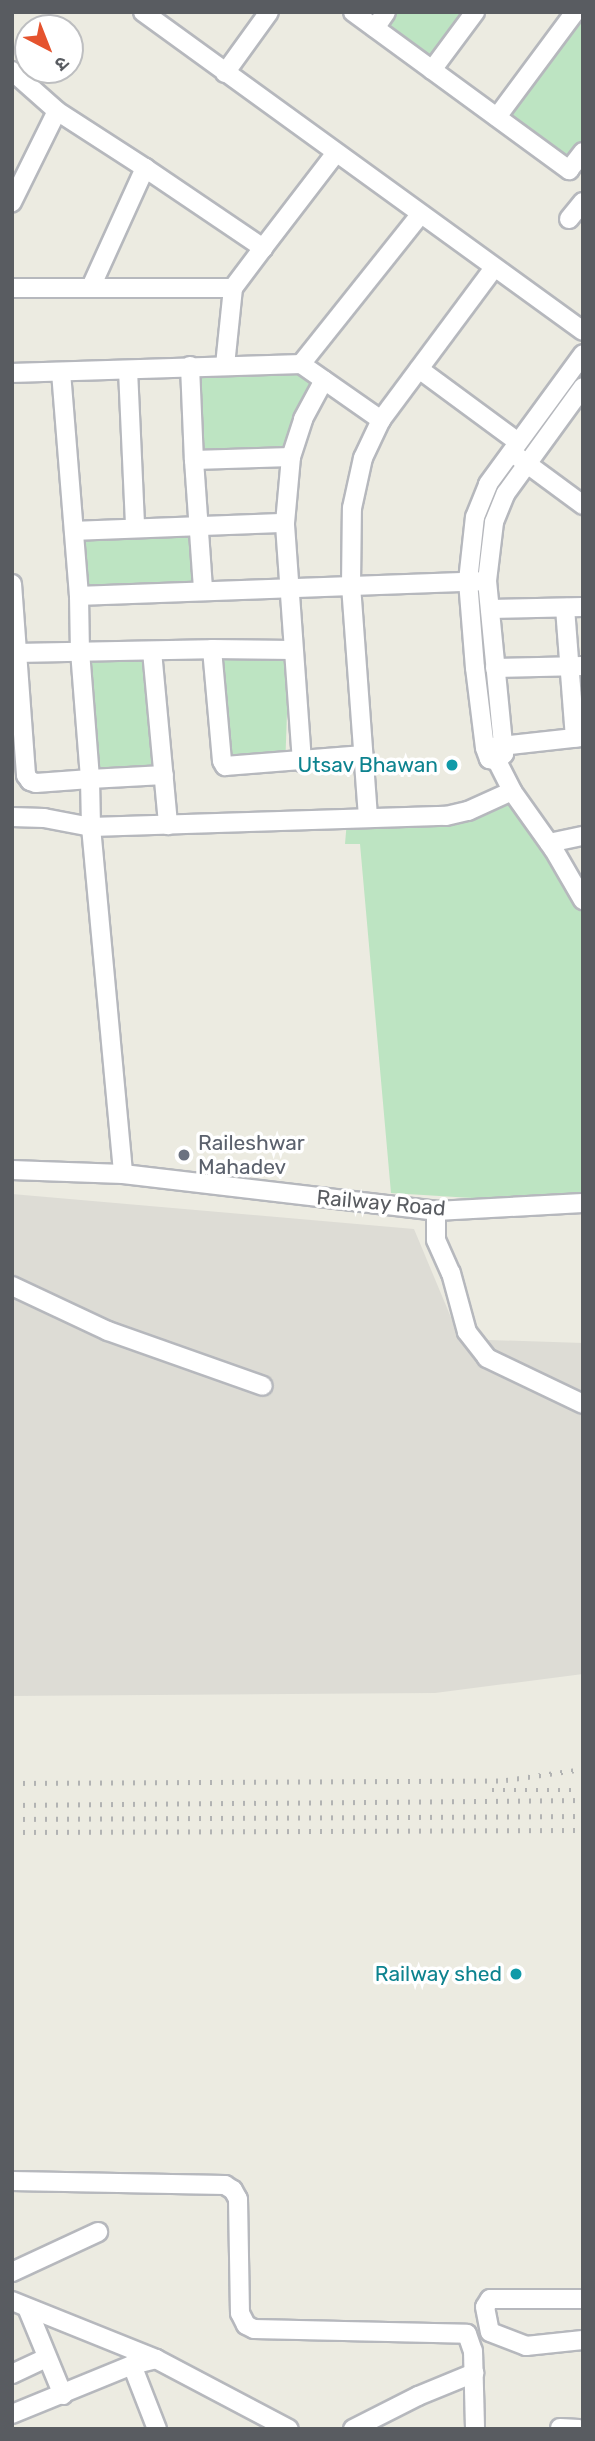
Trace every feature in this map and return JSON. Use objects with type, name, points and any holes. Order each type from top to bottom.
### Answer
[{"type":"street","points":[[144,12],[493,269],[583,331]]},
{"type":"street","points":[[225,73],[269,12]]},
{"type":"street","points":[[353,12],[569,170],[583,152]]},
{"type":"street","points":[[375,28],[386,12]]},
{"type":"street","points":[[432,70],[475,12]]},
{"type":"street","points":[[497,117],[575,12]]},
{"type":"street","points":[[12,71],[57,111],[263,248]]},
{"type":"street","points":[[12,202],[57,111]]},
{"type":"street","points":[[225,366],[233,288],[336,153]]},
{"type":"street","points":[[92,287],[145,168]]},
{"type":"street","points":[[569,219],[583,202]]},
{"type":"street","points":[[301,364],[420,215]]},
{"type":"street","points":[[368,817],[351,585],[352,508],[363,458],[381,420],[493,269]]},
{"type":"street","points":[[12,288],[233,288]]},
{"type":"street","points":[[583,354],[488,484],[475,517],[468,580],[493,752],[512,790],[549,843],[583,900]]},
{"type":"street","points":[[12,373],[301,364],[381,420]]},
{"type":"street","points":[[190,366],[203,590]]},
{"type":"street","points":[[419,369],[514,447],[526,463],[580,498]]},
{"type":"street","points":[[128,370],[135,526]]},
{"type":"street","points":[[61,372],[79,596],[91,827],[123,1174]]},
{"type":"street","points":[[302,762],[285,523],[291,457],[303,419],[324,380]]},
{"type":"street","points":[[493,752],[495,668],[487,581],[494,522],[506,493],[583,387]]},
{"type":"street","points":[[194,460],[291,457]]},
{"type":"street","points":[[74,531],[135,526],[285,523]]},
{"type":"street","points":[[79,596],[487,581]]},
{"type":"street","points":[[12,584],[16,720],[26,775],[30,781],[164,775]]},
{"type":"street","points":[[490,609],[574,608],[579,737],[493,752]]},
{"type":"street","points":[[212,649],[222,761],[225,766],[364,755]]},
{"type":"street","points":[[152,650],[168,825]]},
{"type":"street","points":[[14,653],[293,650]]},
{"type":"street","points":[[495,668],[576,666]]},
{"type":"street","points":[[12,817],[44,817],[91,827],[446,816],[468,811],[512,790]]},
{"type":"street","points":[[549,843],[583,836]]},
{"type":"street","name":"Railway Road","points":[[12,1170],[123,1174],[436,1211],[583,1203]]},
{"type":"street","points":[[436,1211],[436,1240],[451,1273],[467,1332],[487,1358],[583,1404]]},
{"type":"street","points":[[12,1286],[108,1331],[263,1386]]},
{"type":"street","points":[[12,2181],[225,2185],[238,2199],[240,2313],[247,2325],[254,2329],[467,2334],[472,2342],[475,2429]]},
{"type":"street","points":[[12,2272],[99,2232]]},
{"type":"street","points":[[583,2299],[490,2299],[485,2307],[490,2332],[527,2346],[583,2340]]},
{"type":"street","points":[[20,2305],[62,2395]]},
{"type":"street","points":[[20,2305],[156,2359],[289,2429]]},
{"type":"street","points":[[12,2374],[47,2358]]},
{"type":"street","points":[[12,2414],[132,2365],[156,2359]]},
{"type":"street","points":[[132,2365],[157,2429]]},
{"type":"street","points":[[353,2429],[474,2373]]},
{"type":"street","points":[[560,2428],[579,2429]]},
{"type":"shaded area","points":[[12,1194],[414,1229],[460,1339],[583,1343],[583,1674],[435,1693],[12,1696]]},
{"type":"green space","points":[[395,12],[468,12],[432,60],[385,25]]},
{"type":"green space","points":[[583,13],[583,143],[570,160],[508,112]]},
{"type":"green space","points":[[301,368],[316,379],[288,453],[197,456],[193,370]]},
{"type":"green space","points":[[193,529],[196,582],[84,588],[81,535]]},
{"type":"green space","points":[[217,654],[289,657],[285,763],[213,761]]},
{"type":"green space","points":[[148,656],[160,772],[101,779],[88,662]]},
{"type":"green space","points":[[512,794],[583,909],[583,1195],[488,1199],[391,1193],[360,844],[345,844],[347,820],[415,820]]},
{"type":"railway","points":[[12,1783],[506,1780],[583,1769]]},
{"type":"railway","points":[[492,1790],[572,1790]]},
{"type":"railway","points":[[12,1805],[583,1800]]},
{"type":"railway","points":[[12,1819],[583,1816]]},
{"type":"railway","points":[[12,1832],[583,1830]]},
{"type":"place","name":"Utsav Bhawan","points":[[452,765]]},
{"type":"place","name":"Raileshwar Mahadev","points":[[184,1155]]},
{"type":"place","name":"Railway shed","points":[[516,1974]]}]
